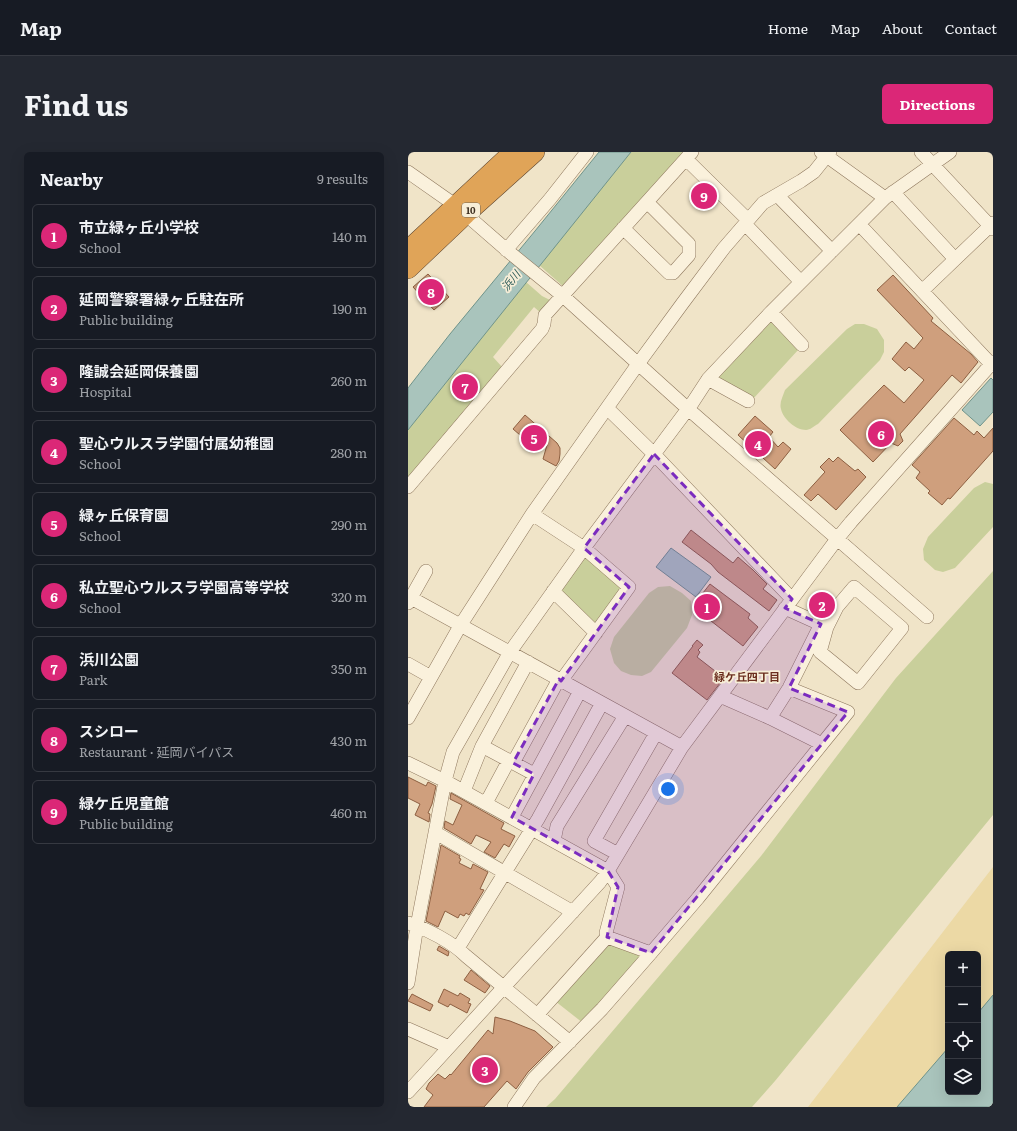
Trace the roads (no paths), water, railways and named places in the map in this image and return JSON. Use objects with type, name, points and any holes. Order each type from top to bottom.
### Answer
[{"type":"highway","name":"10","points":[[408,268],[513,152]]},
{"type":"highway","name":"10","points":[[408,250],[535,152]]},
{"type":"street","points":[[508,251],[587,152]]},
{"type":"street","points":[[921,152],[992,226],[922,290]]},
{"type":"street","points":[[408,983],[412,924],[436,833],[453,752],[510,652],[708,379],[771,312],[889,195],[950,152]]},
{"type":"street","points":[[408,718],[460,626],[532,514],[606,408],[724,248],[762,204],[814,172],[826,153],[889,195],[955,259]]},
{"type":"street","points":[[408,487],[542,329],[545,315],[689,156],[746,222],[801,282]]},
{"type":"street","points":[[409,173],[461,210],[534,274],[562,296],[687,408],[927,616]]},
{"type":"street","points":[[777,195],[832,251]]},
{"type":"street","points":[[623,228],[669,273],[673,273],[689,255],[689,244],[647,202]]},
{"type":"street","points":[[408,1092],[600,882],[682,747],[837,539],[992,363],[859,224]]},
{"type":"street","points":[[771,312],[802,345]]},
{"type":"street","points":[[708,379],[748,401]]},
{"type":"street","points":[[606,408],[654,454],[788,604],[824,625]]},
{"type":"street","points":[[486,803],[560,680],[629,587],[584,548],[532,514]]},
{"type":"street","points":[[426,571],[409,600],[510,652],[682,747]]},
{"type":"street","points":[[770,718],[789,688],[824,625],[854,587],[902,628],[858,683],[820,652],[824,625]]},
{"type":"street","points":[[553,591],[596,633]]},
{"type":"street","points":[[464,791],[482,746],[528,662]]},
{"type":"street","points":[[408,664],[431,677]]},
{"type":"street","points":[[514,1107],[534,1078],[602,1009],[698,898],[848,712],[789,688]]},
{"type":"street","points":[[512,817],[580,691]]},
{"type":"street","points":[[720,696],[770,718],[822,744]]},
{"type":"street","points":[[458,948],[532,828],[602,703]]},
{"type":"street","points":[[554,841],[558,826],[625,716]]},
{"type":"street","points":[[618,854],[594,841],[656,733]]},
{"type":"street","points":[[482,746],[534,774]]},
{"type":"street","points":[[408,763],[446,781],[608,871],[618,887],[606,933],[607,937],[538,1015]]},
{"type":"street","points":[[436,833],[573,912]]},
{"type":"street","points":[[412,924],[458,948],[570,1042]]},
{"type":"street","points":[[607,937],[651,953]]},
{"type":"street","points":[[408,1029],[449,1048]]},
{"type":"water","name":"浜川","points":[[599,152],[631,152],[408,430],[408,388],[450,334]]},
{"type":"water","points":[[991,378],[993,380],[993,412],[980,426],[962,410]]},
{"type":"water","points":[[671,548],[711,577],[696,597],[656,567]]},
{"type":"water","points":[[993,995],[993,1107],[897,1107],[945,1051],[945,1095],[981,1095],[981,1009]]},
{"type":"place","name":"緑ケ丘児童館","points":[[704,196]]},
{"type":"place","name":"スシロー","points":[[431,292]]},
{"type":"place","name":"浜川公園","points":[[465,387]]},
{"type":"place","name":"私立聖心ウルスラ学園高等学校","points":[[881,434]]},
{"type":"place","name":"緑ヶ丘保育園","points":[[534,438]]},
{"type":"place","name":"聖心ウルスラ学園付属幼稚園","points":[[758,444]]},
{"type":"place","name":"延岡警察署緑ヶ丘駐在所","points":[[822,605]]},
{"type":"place","name":"市立緑ヶ丘小学校","points":[[707,607]]},
{"type":"place","name":"隆誠会延岡保養園","points":[[485,1070]]},
{"type":"district","name":"緑ケ丘四丁目","points":[[747,676]]}]
